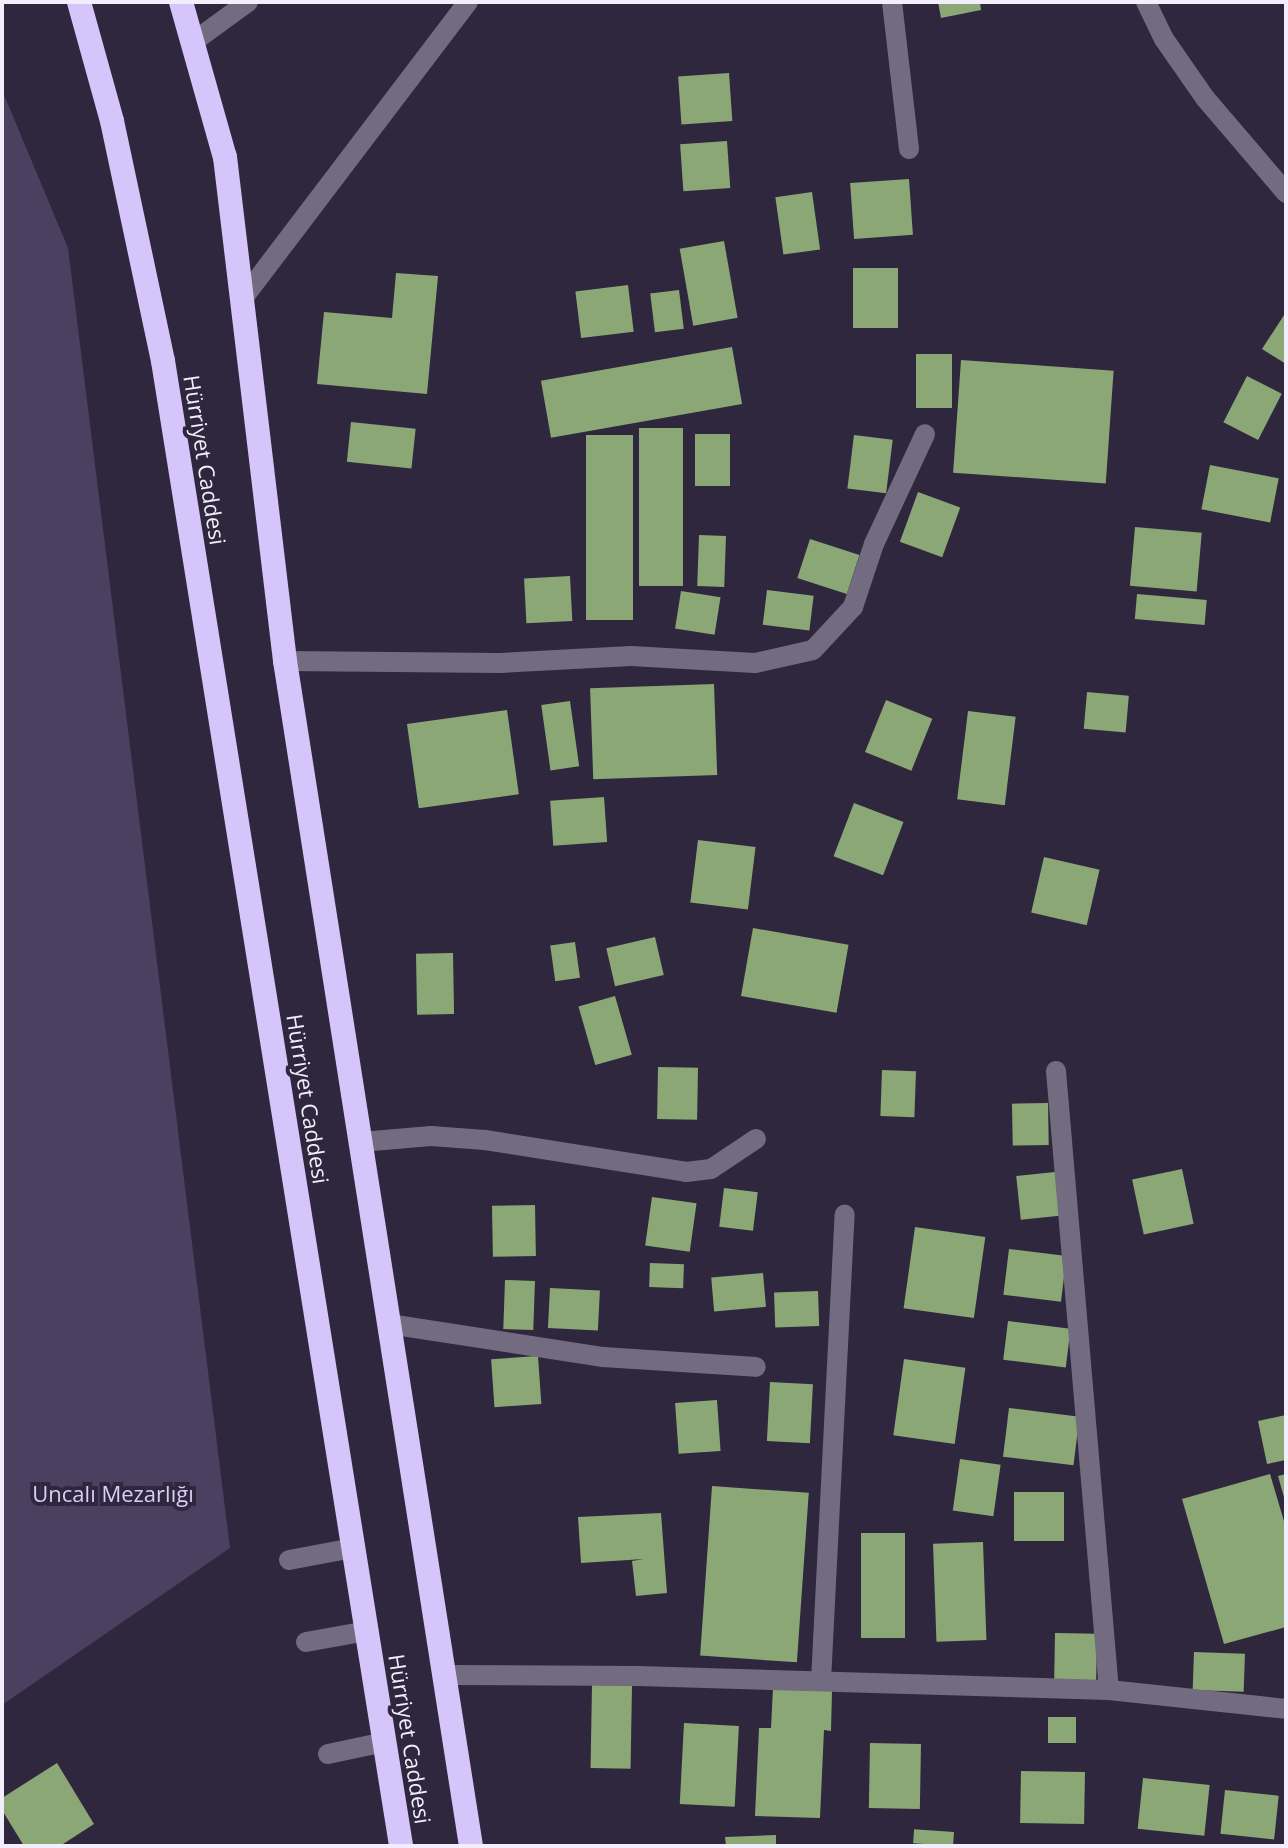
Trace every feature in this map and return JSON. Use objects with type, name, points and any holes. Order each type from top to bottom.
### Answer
[{"type":"highway","name":"Hürriyet Caddesi","points":[[79,2],[112,121],[163,361],[401,1846]]},
{"type":"highway","points":[[181,2],[225,157],[285,661],[471,1846]]},
{"type":"street","points":[[193,42],[248,2]]},
{"type":"street","points":[[244,297],[468,2]]},
{"type":"street","points":[[892,2],[909,149]]},
{"type":"street","points":[[1146,2],[1164,39],[1205,98],[1286,193]]},
{"type":"street","points":[[285,661],[500,663],[631,656],[755,663],[813,650],[853,607],[874,544],[925,434]]},
{"type":"street","points":[[1056,1071],[1109,1690]]},
{"type":"street","points":[[361,1142],[431,1136],[485,1140],[686,1172],[711,1169],[756,1139]]},
{"type":"street","points":[[821,1681],[845,1215]]},
{"type":"street","points":[[389,1324],[603,1357],[756,1367]]},
{"type":"street","points":[[289,1560],[353,1548]]},
{"type":"street","points":[[306,1642],[367,1631]]},
{"type":"street","points":[[445,1675],[821,1681],[1109,1690],[1286,1709]]},
{"type":"street","points":[[328,1754],[385,1742]]},
{"type":"green space","name":"Uncalı Mezarlığı","points":[[2,90],[68,248],[230,1548],[2,1705]]},
{"type":"building","points":[[938,2],[980,2],[981,10],[941,18]]},
{"type":"building","points":[[729,73],[732,121],[681,124],[678,77]]},
{"type":"building","points":[[727,141],[730,188],[683,191],[680,144]]},
{"type":"building","points":[[909,179],[913,235],[854,239],[850,183]]},
{"type":"building","points":[[812,192],[820,249],[783,255],[775,197]]},
{"type":"building","points":[[724,241],[738,318],[693,326],[680,249]]},
{"type":"building","points":[[853,268],[898,268],[898,328],[853,328]]},
{"type":"building","points":[[396,273],[438,276],[427,394],[317,384],[324,312],[392,318]]},
{"type":"building","points":[[628,285],[634,332],[581,338],[575,291]]},
{"type":"building","points":[[679,290],[684,329],[655,332],[650,294]]},
{"type":"building","points":[[1286,312],[1286,364],[1262,349]]},
{"type":"building","points":[[732,347],[742,404],[551,438],[541,381]]},
{"type":"building","points":[[916,354],[952,354],[952,408],[916,408]]},
{"type":"building","points":[[961,360],[1114,371],[1106,483],[953,473]]},
{"type":"building","points":[[1247,376],[1282,394],[1258,440],[1223,422]]},
{"type":"building","points":[[351,422],[416,429],[411,469],[347,462]]},
{"type":"building","points":[[639,428],[683,428],[683,586],[639,586]]},
{"type":"building","points":[[695,434],[730,434],[730,486],[695,486]]},
{"type":"building","points":[[586,435],[633,435],[633,620],[586,620]]},
{"type":"building","points":[[854,435],[893,440],[886,493],[847,489]]},
{"type":"building","points":[[1210,465],[1279,478],[1270,523],[1201,509]]},
{"type":"building","points":[[918,492],[960,507],[942,557],[900,542]]},
{"type":"building","points":[[1135,527],[1202,533],[1197,592],[1130,586]]},
{"type":"building","points":[[699,535],[726,536],[724,587],[697,586]]},
{"type":"building","points":[[810,539],[859,555],[847,594],[797,578]]},
{"type":"building","points":[[570,576],[572,621],[526,623],[524,578]]},
{"type":"building","points":[[767,590],[814,596],[809,630],[763,625]]},
{"type":"building","points":[[681,591],[721,597],[715,635],[675,629]]},
{"type":"building","points":[[1137,594],[1207,600],[1205,625],[1135,619]]},
{"type":"building","points":[[714,684],[717,775],[593,779],[590,688]]},
{"type":"building","points":[[1087,692],[1129,696],[1126,733],[1084,729]]},
{"type":"building","points":[[886,700],[932,719],[911,771],[865,752]]},
{"type":"building","points":[[570,701],[579,766],[550,770],[541,705]]},
{"type":"building","points":[[507,710],[519,794],[419,808],[407,724]]},
{"type":"building","points":[[968,711],[1016,717],[1005,805],[957,799]]},
{"type":"building","points":[[604,797],[607,842],[553,846],[550,801]]},
{"type":"building","points":[[854,803],[903,822],[883,875],[834,856]]},
{"type":"building","points":[[698,840],[756,847],[748,910],[690,903]]},
{"type":"building","points":[[1044,857],[1100,870],[1087,925],[1031,913]]},
{"type":"building","points":[[753,928],[849,945],[837,1013],[741,996]]},
{"type":"building","points":[[655,937],[664,975],[615,986],[606,948]]},
{"type":"building","points":[[575,942],[580,978],[555,981],[550,945]]},
{"type":"building","points":[[453,953],[454,1014],[417,1015],[416,954]]},
{"type":"building","points":[[615,996],[632,1055],[595,1065],[578,1006]]},
{"type":"building","points":[[658,1067],[698,1068],[697,1120],[657,1119]]},
{"type":"building","points":[[882,1070],[916,1071],[914,1117],[880,1116]]},
{"type":"building","points":[[1048,1103],[1049,1145],[1013,1146],[1012,1104]]},
{"type":"building","points":[[1182,1169],[1194,1224],[1144,1234],[1132,1180]]},
{"type":"building","points":[[1055,1172],[1060,1216],[1021,1220],[1016,1176]]},
{"type":"building","points":[[724,1188],[758,1192],[753,1231],[719,1227]]},
{"type":"building","points":[[652,1197],[697,1203],[690,1252],[645,1246]]},
{"type":"building","points":[[535,1205],[536,1256],[493,1257],[492,1206]]},
{"type":"building","points":[[915,1227],[985,1237],[974,1318],[904,1308]]},
{"type":"building","points":[[1009,1249],[1067,1256],[1061,1302],[1003,1295]]},
{"type":"building","points":[[650,1263],[684,1264],[683,1288],[649,1287]]},
{"type":"building","points":[[763,1273],[766,1307],[714,1311],[711,1278]]},
{"type":"building","points":[[505,1280],[535,1281],[533,1330],[503,1329]]},
{"type":"building","points":[[550,1288],[600,1291],[598,1331],[548,1328]]},
{"type":"building","points":[[818,1291],[819,1326],[775,1328],[774,1293]]},
{"type":"building","points":[[1008,1321],[1071,1329],[1066,1367],[1003,1360]]},
{"type":"building","points":[[538,1356],[541,1404],[494,1407],[491,1359]]},
{"type":"building","points":[[904,1359],[965,1368],[955,1444],[893,1435]]},
{"type":"building","points":[[770,1382],[813,1384],[810,1443],[767,1441]]},
{"type":"building","points":[[717,1400],[721,1451],[679,1454],[675,1403]]},
{"type":"building","points":[[1009,1408],[1079,1417],[1073,1465],[1003,1457]]},
{"type":"building","points":[[1286,1415],[1286,1460],[1267,1464],[1258,1421]]},
{"type":"building","points":[[960,1459],[1001,1465],[993,1516],[953,1510]]},
{"type":"building","points":[[1270,1474],[1286,1528],[1286,1627],[1224,1644],[1182,1499]]},
{"type":"building","points":[[1286,1474],[1286,1501],[1285,1501],[1278,1476]]},
{"type":"building","points":[[712,1486],[809,1493],[797,1662],[700,1656]]},
{"type":"building","points":[[1014,1492],[1064,1492],[1064,1541],[1014,1541]]},
{"type":"building","points":[[661,1513],[667,1593],[636,1596],[632,1561],[644,1559],[581,1563],[578,1517]]},
{"type":"building","points":[[861,1533],[905,1533],[905,1638],[861,1638]]},
{"type":"building","points":[[983,1542],[986,1640],[936,1642],[933,1544]]},
{"type":"building","points":[[1055,1633],[1097,1634],[1096,1681],[1054,1680]]},
{"type":"building","points":[[1194,1652],[1245,1654],[1244,1692],[1193,1690]]},
{"type":"building","points":[[592,1685],[632,1686],[631,1769],[591,1768]]},
{"type":"building","points":[[773,1688],[832,1691],[831,1731],[824,1730],[820,1818],[755,1816],[759,1728],[771,1728]]},
{"type":"building","points":[[1048,1717],[1076,1717],[1076,1743],[1048,1743]]},
{"type":"building","points":[[684,1723],[739,1726],[735,1807],[680,1804]]},
{"type":"building","points":[[870,1743],[921,1744],[920,1809],[869,1808]]},
{"type":"building","points":[[57,1763],[94,1824],[60,1846],[24,1846],[2,1810],[2,1798]]},
{"type":"building","points":[[1021,1771],[1085,1772],[1084,1824],[1020,1823]]},
{"type":"building","points":[[1143,1778],[1210,1785],[1204,1836],[1138,1829]]},
{"type":"building","points":[[1225,1790],[1279,1796],[1274,1839],[1220,1834]]},
{"type":"building","points":[[914,1829],[954,1832],[953,1846],[913,1843]]},
{"type":"building","points":[[776,1835],[776,1846],[726,1846],[725,1837]]}]
